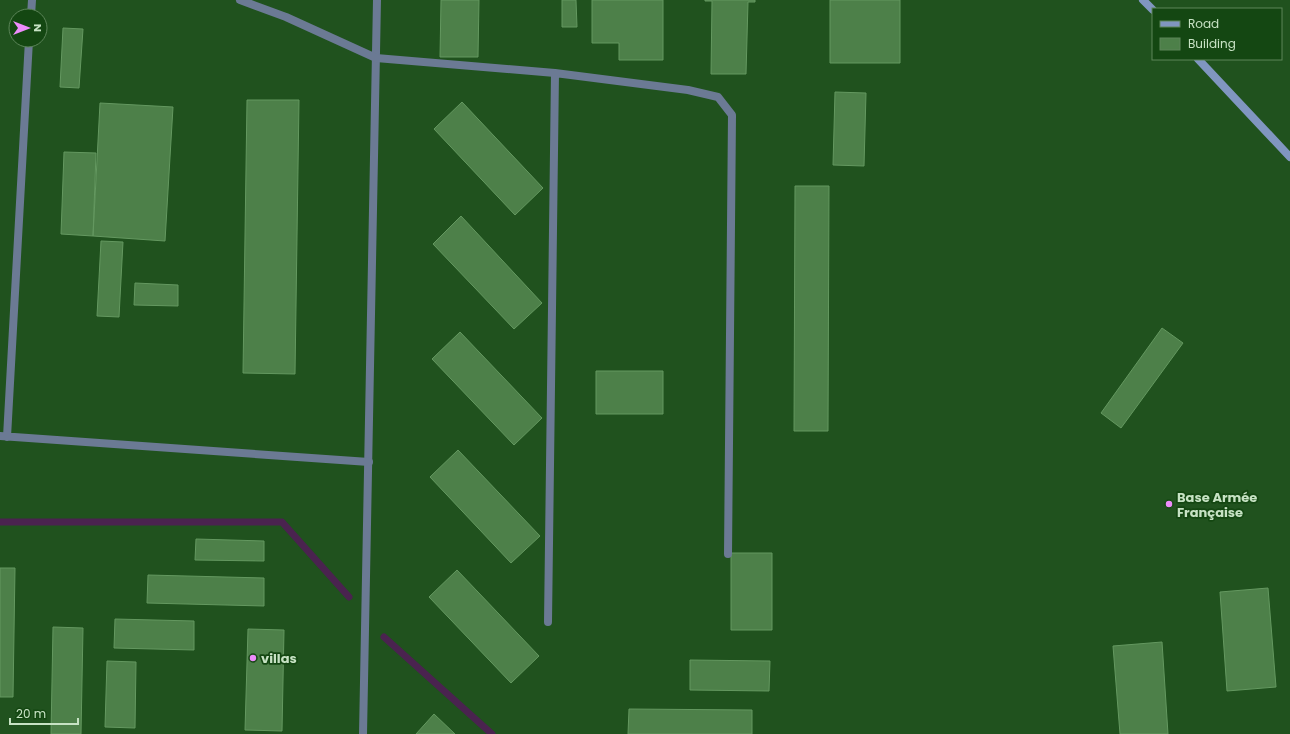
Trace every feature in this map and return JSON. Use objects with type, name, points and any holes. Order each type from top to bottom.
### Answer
[{"type":"main road","points":[[1143,0],[1152,9]]},
{"type":"main road","points":[[1199,60],[1290,157]]},
{"type":"street","points":[[240,0],[286,17],[376,58],[555,73],[688,90],[718,97],[732,116],[728,554]]},
{"type":"street","points":[[363,734],[377,0]]},
{"type":"street","points":[[28,48],[3,436],[369,462]]},
{"type":"street","points":[[548,622],[555,73]]},
{"type":"building","points":[[441,0],[479,0],[478,57],[440,57]]},
{"type":"building","points":[[562,0],[576,0],[577,27],[562,27]]},
{"type":"building","points":[[592,0],[663,0],[663,60],[619,60],[619,43],[592,43]]},
{"type":"building","points":[[705,0],[755,0],[755,2],[748,2],[746,74],[711,74],[712,1]]},
{"type":"building","points":[[830,0],[900,0],[900,63],[830,63]]},
{"type":"building","points":[[63,28],[83,29],[79,88],[60,87]]},
{"type":"building","points":[[835,92],[866,93],[864,166],[833,165]]},
{"type":"building","points":[[247,100],[299,100],[295,374],[243,373]]},
{"type":"building","points":[[462,102],[543,188],[515,215],[434,129]]},
{"type":"building","points":[[100,103],[173,107],[165,241],[93,236]]},
{"type":"building","points":[[64,152],[96,153],[93,236],[61,234]]},
{"type":"building","points":[[795,186],[829,186],[828,431],[794,431]]},
{"type":"building","points":[[461,216],[542,303],[514,329],[433,244]]},
{"type":"building","points":[[101,241],[123,242],[119,317],[97,316]]},
{"type":"building","points":[[135,283],[178,285],[178,306],[134,305]]},
{"type":"building","points":[[1162,328],[1183,343],[1121,428],[1101,413]]},
{"type":"building","points":[[460,332],[542,418],[514,445],[432,359]]},
{"type":"building","points":[[596,371],[663,371],[663,414],[596,414]]},
{"type":"building","points":[[458,450],[540,536],[511,563],[430,477]]},
{"type":"building","points":[[196,539],[264,541],[264,561],[195,560]]},
{"type":"building","points":[[731,553],[772,553],[772,630],[731,630]]},
{"type":"building","points":[[0,568],[15,568],[13,697],[0,697]]},
{"type":"building","points":[[457,570],[539,656],[511,683],[429,597]]},
{"type":"building","points":[[148,575],[264,578],[264,606],[147,603]]},
{"type":"building","points":[[1268,588],[1276,687],[1227,691],[1220,592]]},
{"type":"building","points":[[115,619],[194,621],[194,650],[114,648]]},
{"type":"building","points":[[53,627],[83,628],[81,734],[51,734]]},
{"type":"building","points":[[248,629],[284,630],[282,731],[245,730]]},
{"type":"building","points":[[1162,642],[1168,734],[1120,734],[1113,646]]},
{"type":"building","points":[[690,660],[770,661],[769,691],[690,690]]},
{"type":"building","points":[[107,661],[136,662],[135,728],[105,727]]},
{"type":"building","points":[[629,709],[752,710],[752,734],[628,734]]},
{"type":"building","points":[[434,714],[455,734],[416,734]]},
{"type":"waterway","points":[[0,522],[282,522],[349,597]]},
{"type":"waterway","points":[[384,637],[492,734]]},
{"type":"place","name":"Base Armée Française","points":[[1169,504]]},
{"type":"place","name":"villas","points":[[253,658]]}]
